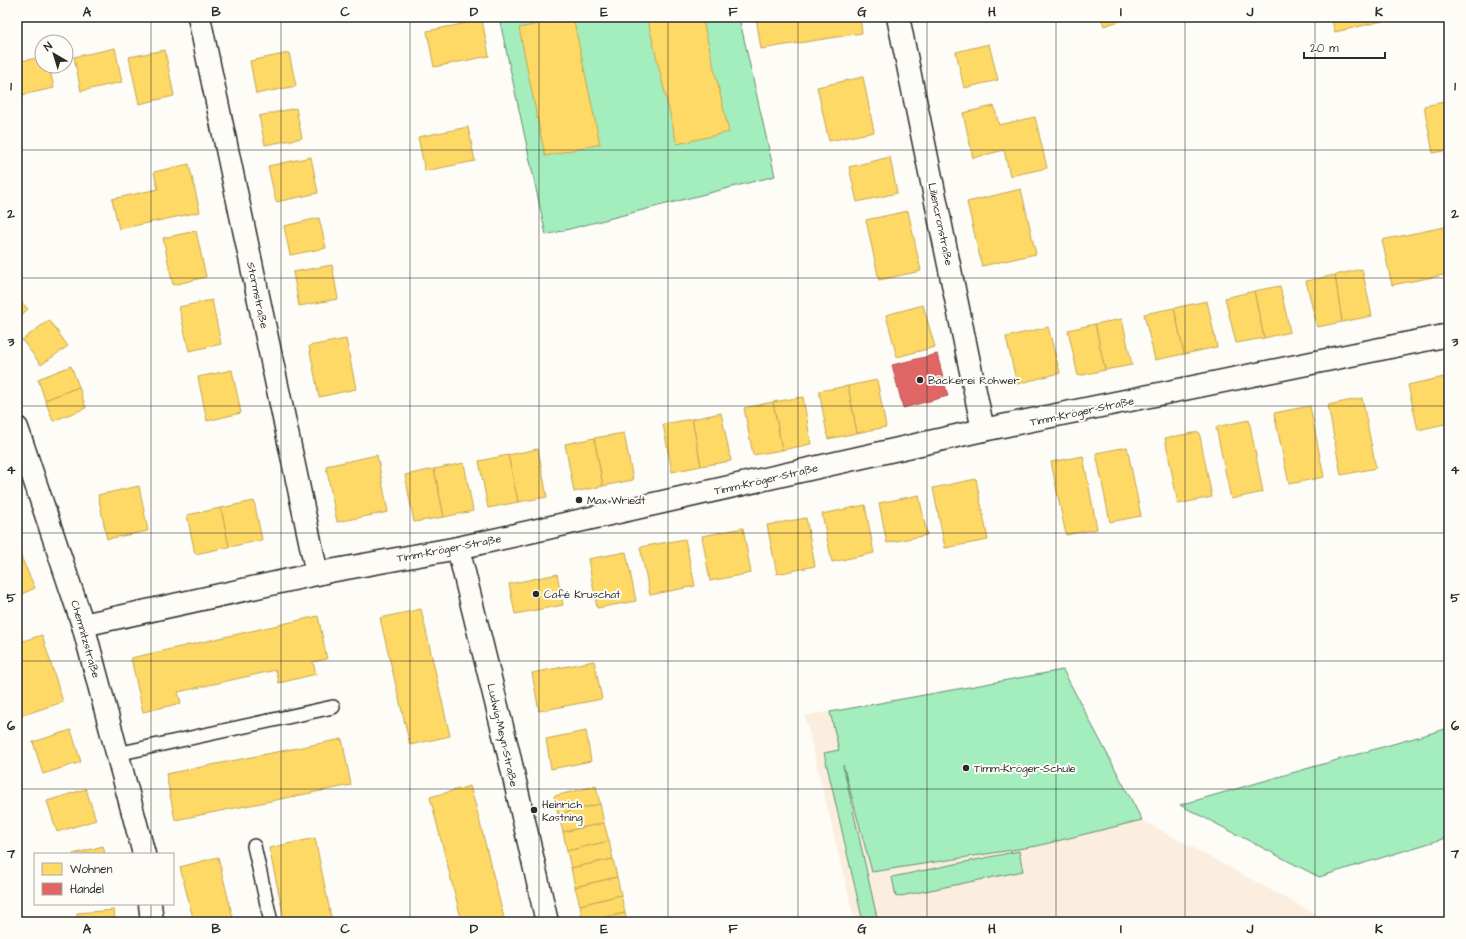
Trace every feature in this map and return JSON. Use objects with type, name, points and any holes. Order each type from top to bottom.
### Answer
[{"type":"street","name":"Stormstraße","points":[[200,17],[317,574]]},
{"type":"street","name":"Liliencronstraße","points":[[898,17],[983,430]]},
{"type":"street","name":"Timm-Kröger-Straße","points":[[83,625],[317,574],[458,548],[983,430],[1449,335]]},
{"type":"street","name":"Chemnitzstraße","points":[[17,428],[83,625],[144,853]]},
{"type":"street","name":"Ludwig-Meyn-Straße","points":[[458,548],[508,751],[546,922]]},
{"type":"street","points":[[150,905],[152,922]]},
{"type":"lane","points":[[117,754],[333,707]]},
{"type":"lane","points":[[254,846],[271,922]]},
{"type":"shaded area","name":"Timm-Kröger-Schule","points":[[1063,670],[1142,820],[1330,922],[855,922],[805,716]]},
{"type":"green space","points":[[499,17],[739,17],[775,176],[546,235]]},
{"type":"green space","points":[[1063,670],[1142,820],[1037,846],[872,872],[843,765],[878,922],[863,922],[824,753],[839,750],[830,712]]},
{"type":"green space","points":[[1449,728],[1449,837],[1319,877],[1180,805]]},
{"type":"green space","points":[[1019,851],[1023,871],[896,897],[892,877]]},
{"type":"building: Wohnen","points":[[573,17],[600,144],[545,156],[519,28]]},
{"type":"building: Wohnen","points":[[647,17],[702,17],[729,132],[677,144]]},
{"type":"building: Wohnen","points":[[756,17],[860,17],[862,33],[761,49]]},
{"type":"building: Wohnen","points":[[1101,17],[1132,17],[1104,26]]},
{"type":"building: Wohnen","points":[[1331,17],[1386,17],[1387,20],[1335,32]]},
{"type":"building: Wohnen","points":[[482,20],[489,56],[434,67],[427,31]]},
{"type":"building: Wohnen","points":[[989,44],[998,80],[964,88],[956,52]]},
{"type":"building: Wohnen","points":[[115,48],[122,82],[81,91],[74,57]]},
{"type":"building: Wohnen","points":[[165,50],[174,96],[139,104],[129,57]]},
{"type":"building: Wohnen","points":[[289,53],[296,86],[256,94],[250,61]]},
{"type":"building: Wohnen","points":[[34,59],[34,74],[51,74],[54,88],[17,96],[17,62]]},
{"type":"building: Wohnen","points":[[863,77],[874,132],[829,141],[817,87]]},
{"type":"building: Wohnen","points":[[1449,101],[1449,150],[1433,153],[1424,106]]},
{"type":"building: Wohnen","points":[[994,106],[999,125],[1035,117],[1047,168],[1010,176],[1004,150],[973,158],[963,113]]},
{"type":"building: Wohnen","points":[[296,108],[302,138],[265,145],[259,116]]},
{"type":"building: Wohnen","points":[[468,127],[475,161],[425,171],[418,137]]},
{"type":"building: Wohnen","points":[[311,157],[318,193],[276,202],[268,166]]},
{"type":"building: Wohnen","points":[[890,157],[897,193],[857,202],[849,167]]},
{"type":"building: Wohnen","points":[[189,164],[200,212],[119,229],[112,199],[158,189],[154,172]]},
{"type":"building: Wohnen","points":[[1021,189],[1036,254],[982,266],[967,202]]},
{"type":"building: Wohnen","points":[[908,211],[921,271],[879,280],[866,220]]},
{"type":"building: Wohnen","points":[[319,218],[326,248],[290,255],[284,226]]},
{"type":"building: Wohnen","points":[[1449,226],[1449,274],[1392,285],[1382,240]]},
{"type":"building: Wohnen","points":[[196,231],[206,277],[173,285],[163,238]]},
{"type":"building: Wohnen","points":[[332,265],[338,299],[299,306],[293,272]]},
{"type":"building: Wohnen","points":[[1362,269],[1372,316],[1342,322],[1335,275]]},
{"type":"building: Wohnen","points":[[1335,275],[1342,322],[1317,327],[1306,281]]},
{"type":"building: Wohnen","points":[[1280,286],[1290,332],[1264,338],[1254,291]]},
{"type":"building: Wohnen","points":[[1254,291],[1264,338],[1236,343],[1225,298]]},
{"type":"building: Wohnen","points":[[17,297],[28,309],[17,319]]},
{"type":"building: Wohnen","points":[[212,300],[221,344],[189,351],[179,307]]},
{"type":"building: Wohnen","points":[[1207,301],[1217,347],[1184,354],[1174,308]]},
{"type":"building: Wohnen","points":[[923,305],[935,347],[897,357],[886,315]]},
{"type":"building: Wohnen","points":[[1174,308],[1184,354],[1155,360],[1144,314]]},
{"type":"building: Wohnen","points":[[1122,319],[1132,365],[1105,370],[1095,324]]},
{"type":"building: Wohnen","points":[[49,320],[68,346],[41,365],[22,340]]},
{"type":"building: Wohnen","points":[[1095,324],[1105,370],[1078,376],[1068,330]]},
{"type":"building: Wohnen","points":[[1048,327],[1060,373],[1017,384],[1006,337]]},
{"type":"building: Wohnen","points":[[346,339],[356,389],[319,397],[309,346]]},
{"type":"building: Wohnen","points":[[71,366],[79,387],[45,400],[38,379]]},
{"type":"building: Wohnen","points":[[232,370],[241,413],[207,421],[198,377]]},
{"type":"building: Wohnen","points":[[1449,376],[1449,423],[1418,430],[1408,385]]},
{"type":"building: Wohnen","points":[[877,380],[886,427],[857,433],[848,386]]},
{"type":"building: Wohnen","points":[[848,386],[857,433],[828,439],[819,391]]},
{"type":"building: Wohnen","points":[[79,387],[86,408],[53,421],[45,400]]},
{"type":"building: Wohnen","points":[[803,397],[811,444],[782,450],[773,402]]},
{"type":"building: Wohnen","points":[[1362,398],[1376,468],[1341,475],[1328,405]]},
{"type":"building: Wohnen","points":[[773,402],[782,450],[753,455],[744,408]]},
{"type":"building: Wohnen","points":[[1310,406],[1324,477],[1289,484],[1274,413]]},
{"type":"building: Wohnen","points":[[721,413],[731,461],[701,466],[692,419]]},
{"type":"building: Wohnen","points":[[692,419],[701,466],[672,472],[663,424]]},
{"type":"building: Wohnen","points":[[1249,420],[1263,492],[1231,499],[1216,427]]},
{"type":"building: Wohnen","points":[[1199,432],[1212,497],[1178,504],[1165,438]]},
{"type":"building: Wohnen","points":[[624,433],[633,480],[603,486],[594,438]]},
{"type":"building: Wohnen","points":[[594,438],[603,486],[574,492],[565,444]]},
{"type":"building: Wohnen","points":[[1127,447],[1141,516],[1110,522],[1096,453]]},
{"type":"building: Wohnen","points":[[538,449],[547,497],[518,502],[508,455]]},
{"type":"building: Wohnen","points":[[377,455],[388,512],[337,522],[326,466]]},
{"type":"building: Wohnen","points":[[508,455],[518,502],[488,508],[479,461]]},
{"type":"building: Wohnen","points":[[1083,456],[1097,529],[1066,535],[1051,462]]},
{"type":"building: Wohnen","points":[[464,463],[473,511],[444,517],[434,469]]},
{"type":"building: Wohnen","points":[[434,469],[444,517],[414,522],[405,475]]},
{"type":"building: Wohnen","points":[[976,479],[988,540],[945,548],[933,488]]},
{"type":"building: Wohnen","points":[[139,486],[148,531],[107,539],[98,495]]},
{"type":"building: Wohnen","points":[[919,495],[927,535],[887,543],[879,503]]},
{"type":"building: Wohnen","points":[[254,501],[262,540],[229,547],[221,508]]},
{"type":"building: Wohnen","points":[[865,505],[874,553],[832,562],[822,514]]},
{"type":"building: Wohnen","points":[[221,508],[229,547],[195,554],[187,515]]},
{"type":"building: Wohnen","points":[[806,518],[815,566],[777,574],[767,525]]},
{"type":"building: Wohnen","points":[[743,528],[751,573],[710,581],[702,536]]},
{"type":"building: Wohnen","points":[[685,539],[695,586],[650,595],[640,547]]},
{"type":"building: Wohnen","points":[[17,548],[35,588],[17,596]]},
{"type":"building: Wohnen","points":[[626,552],[636,601],[597,608],[588,559]]},
{"type":"building: Wohnen","points":[[557,574],[563,605],[515,614],[509,584]]},
{"type":"building: Wohnen","points":[[421,609],[450,736],[410,745],[380,618]]},
{"type":"building: Wohnen","points":[[318,616],[327,659],[313,662],[316,674],[279,683],[276,670],[178,692],[181,703],[143,712],[131,658]]},
{"type":"building: Wohnen","points":[[42,635],[63,702],[17,717],[17,643]]},
{"type":"building: Wohnen","points":[[594,661],[602,699],[539,711],[532,673]]},
{"type":"building: Wohnen","points":[[71,730],[81,762],[43,774],[33,742]]},
{"type":"building: Wohnen","points":[[586,731],[591,761],[551,769],[546,739]]},
{"type":"building: Wohnen","points":[[342,739],[351,785],[175,820],[166,774]]},
{"type":"building: Wohnen","points":[[470,786],[505,922],[462,922],[430,797]]},
{"type":"building: Wohnen","points":[[596,786],[600,804],[558,814],[554,796]]},
{"type":"building: Wohnen","points":[[86,789],[96,820],[57,832],[47,801]]},
{"type":"building: Wohnen","points":[[600,804],[604,823],[563,832],[558,814]]},
{"type":"building: Wohnen","points":[[604,823],[609,841],[567,851],[563,832]]},
{"type":"building: Wohnen","points":[[315,838],[332,922],[285,922],[269,848]]},
{"type":"building: Wohnen","points":[[609,841],[613,859],[571,868],[567,851]]},
{"type":"building: Wohnen","points":[[103,846],[105,853],[77,853]]},
{"type":"building: Wohnen","points":[[218,857],[234,922],[194,922],[180,867]]},
{"type":"building: Wohnen","points":[[613,859],[617,877],[575,887],[571,868]]},
{"type":"building: Wohnen","points":[[617,877],[621,895],[580,905],[575,887]]},
{"type":"building: Wohnen","points":[[621,895],[625,913],[583,922],[580,905]]},
{"type":"building: Wohnen","points":[[114,910],[115,922],[77,922],[77,913]]},
{"type":"building: Wohnen","points":[[625,913],[627,922],[587,922]]},
{"type":"building: Handel","name":"Bäckerei Rohwer","points":[[937,354],[948,396],[903,408],[892,365]]},
{"type":"place","name":"Bäckerei Rohwer","points":[[920,380]]},
{"type":"place","name":"Max Wriedt","points":[[579,500]]},
{"type":"place","name":"Café Kruschat","points":[[536,594]]},
{"type":"place","name":"Timm-Kröger-Schule","points":[[966,768]]},
{"type":"place","name":"Heinrich Kastning","points":[[534,810]]}]
